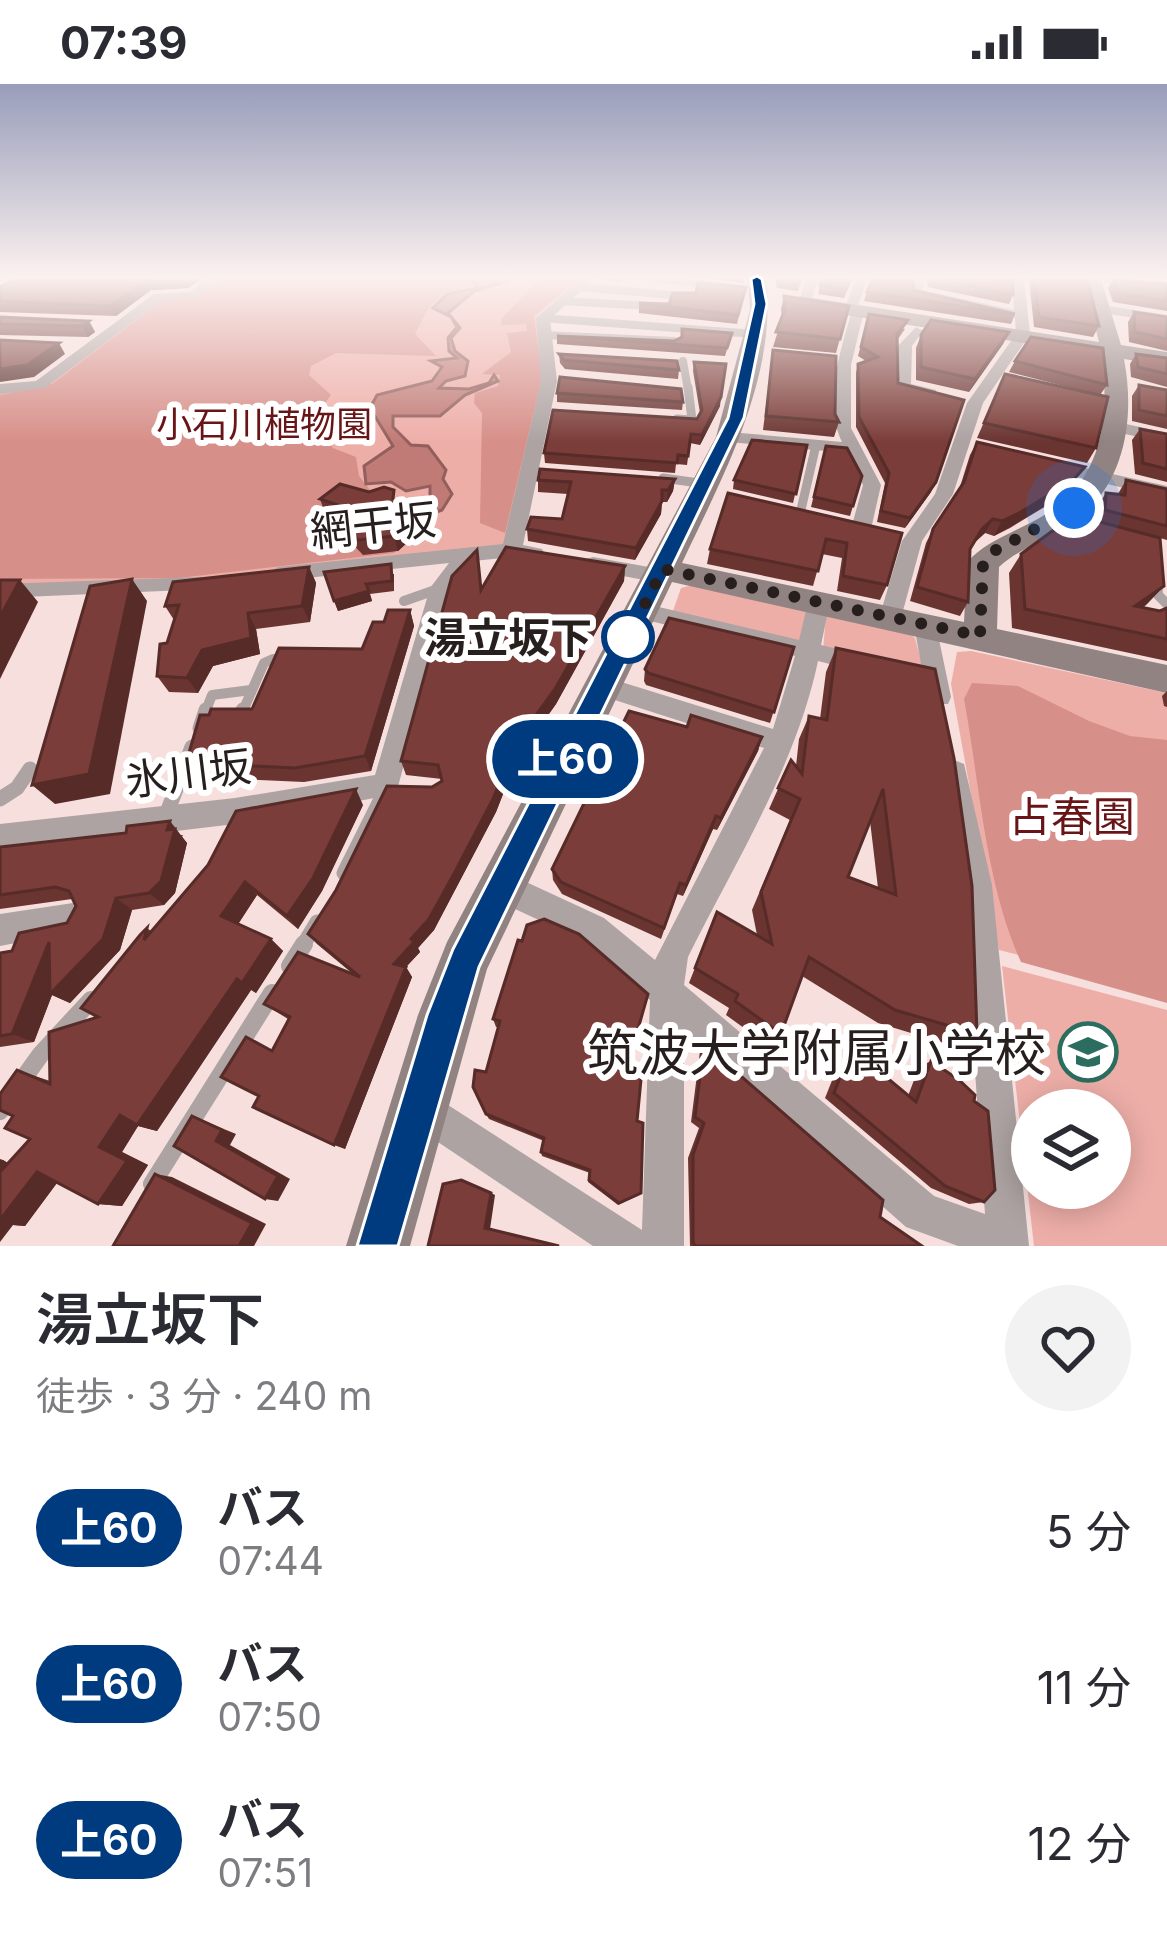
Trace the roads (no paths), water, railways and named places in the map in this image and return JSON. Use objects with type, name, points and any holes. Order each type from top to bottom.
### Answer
[{"type":"street","points":[[0,389],[40,385],[109,333]]},
{"type":"street","points":[[512,550],[550,376],[544,333]]},
{"type":"street","points":[[378,1246],[444,1015],[500,886],[655,585],[711,491],[754,333]]},
{"type":"street","points":[[849,526],[872,485],[843,428],[844,362],[850,333]]},
{"type":"street","points":[[914,333],[905,346],[903,387],[975,403]]},
{"type":"street","points":[[993,333],[1021,338],[1064,333]]},
{"type":"street","points":[[849,526],[944,494],[975,403],[1021,333]]},
{"type":"street","points":[[980,636],[983,564],[996,550],[1066,524],[1102,477],[1115,450],[1111,333]]},
{"type":"street","points":[[1120,333],[1167,359]]},
{"type":"street","points":[[68,345],[91,346]]},
{"type":"street","points":[[825,360],[864,365]]},
{"type":"street","points":[[993,378],[1014,383]]},
{"type":"street","points":[[1115,401],[1167,438]]},
{"type":"street","points":[[728,437],[854,448]]},
{"type":"street","points":[[962,444],[986,450]]},
{"type":"street","points":[[1032,461],[1167,493]]},
{"type":"street","points":[[849,526],[895,568],[890,618]]},
{"type":"street","name":"網干坂","points":[[0,591],[178,587],[512,550],[655,585],[806,649],[915,677]]},
{"type":"street","points":[[394,786],[441,588],[467,554]]},
{"type":"street","points":[[655,585],[819,602],[1167,679]]},
{"type":"street","points":[[663,1246],[667,988],[672,954],[782,742],[796,704],[819,602]]},
{"type":"street","points":[[500,886],[593,929],[667,988],[921,1212],[1008,1245],[977,885],[948,739],[915,677],[925,625]]},
{"type":"street","points":[[602,686],[782,742]]},
{"type":"street","name":"氷川坂","points":[[0,838],[165,819],[231,821],[394,786]]},
{"type":"street","points":[[0,930],[73,919]]},
{"type":"street","points":[[418,1107],[630,1246]]},
{"type":"lane","points":[[601,333],[674,341]]},
{"type":"lane","points":[[674,333],[675,361],[700,363]]},
{"type":"lane","points":[[692,333],[751,354]]},
{"type":"lane","points":[[546,354],[568,355]]},
{"type":"lane","points":[[671,418],[692,419],[694,406],[685,389],[683,362]]},
{"type":"lane","points":[[550,376],[572,378]]},
{"type":"lane","points":[[544,410],[565,412]]},
{"type":"lane","points":[[815,445],[849,526]]},
{"type":"lane","points":[[530,471],[553,472]]},
{"type":"lane","points":[[648,478],[711,491]]},
{"type":"lane","points":[[1155,563],[1158,596],[1167,604]]},
{"type":"lane","points":[[404,601],[441,588]]},
{"type":"lane","points":[[241,715],[264,663],[273,658]]},
{"type":"lane","points":[[165,819],[212,695],[251,690]]},
{"type":"lane","points":[[0,799],[17,788],[30,769]]},
{"type":"lane","points":[[137,1207],[333,897],[394,786]]},
{"type":"lane","points":[[0,1111],[41,1054],[106,984]]},
{"type":"place","name":"湯立坂下","points":[[628,637]]},
{"type":"place","name":"筑波大学附属小学校","points":[[1088,1052]]},
{"type":"park label","name":"小石川植物園","points":[[264,424]]},
{"type":"park label","name":"占春園","points":[[1072,816]]}]
